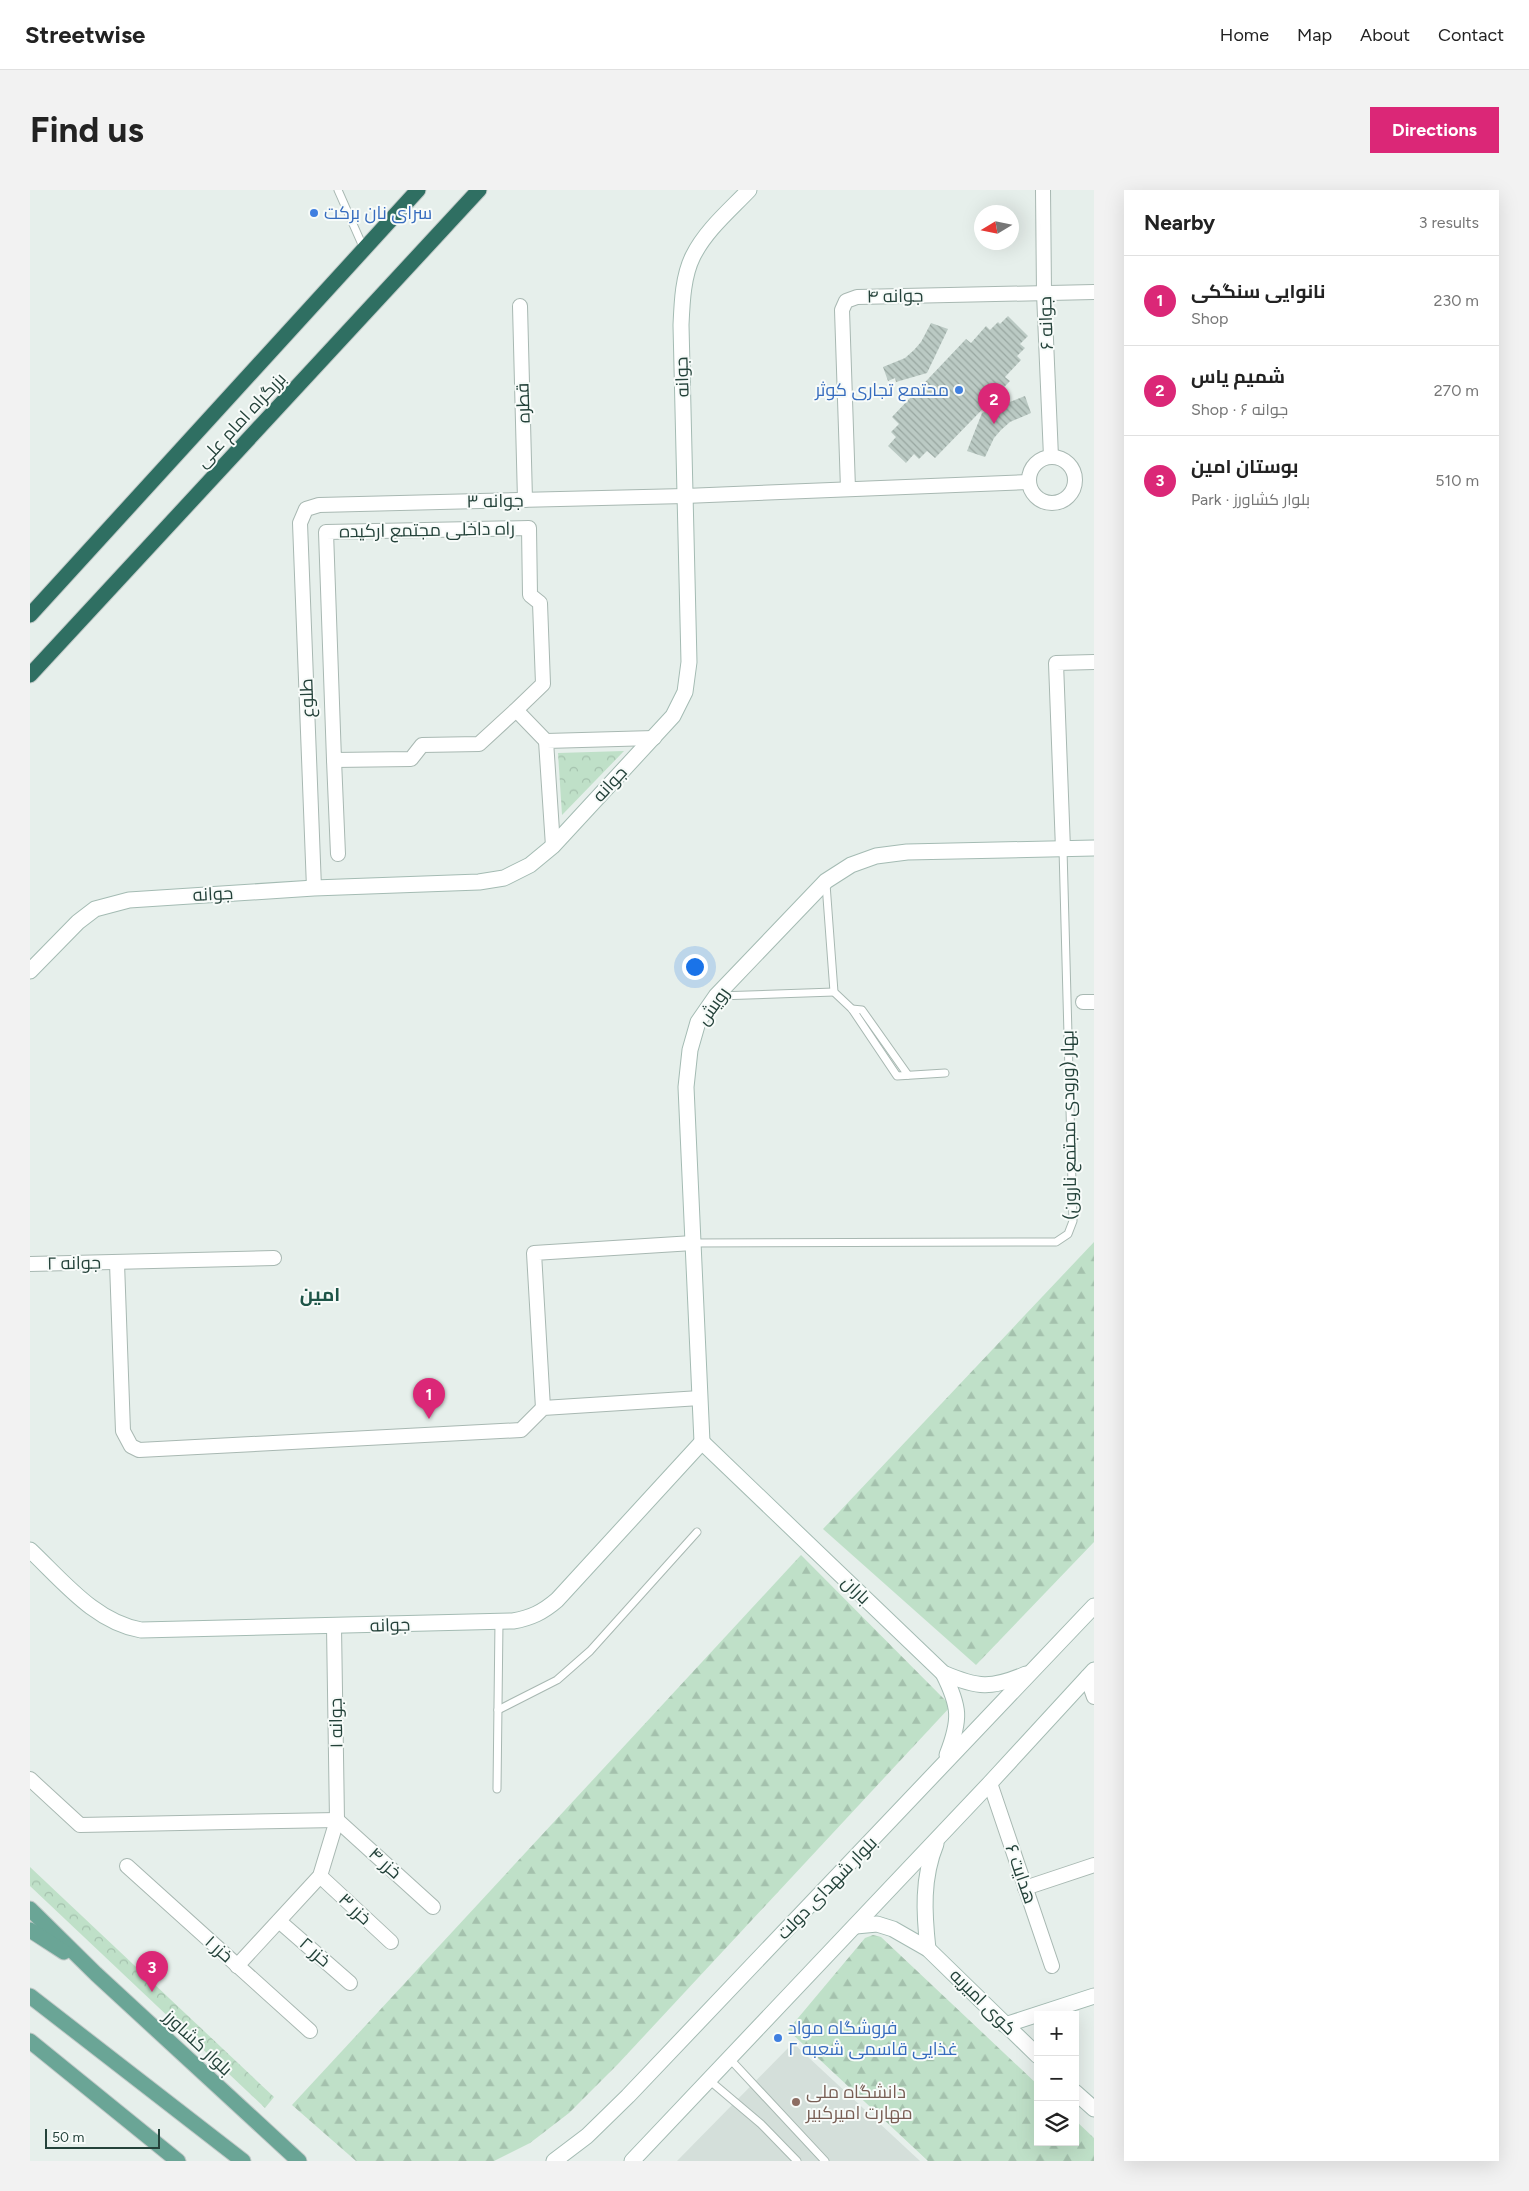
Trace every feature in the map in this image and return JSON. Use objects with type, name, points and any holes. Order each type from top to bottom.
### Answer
[{"type":"highway","name":"بزرگراه امام علی","points":[[30,615],[418,190]]},
{"type":"highway","name":"بزرگراه امام علی","points":[[30,675],[479,190]]},
{"type":"main road","name":"بلوار کشاورز","points":[[30,1909],[96,1974],[299,2161]]},
{"type":"main road","points":[[30,1930],[96,1974]]},
{"type":"main road","points":[[30,1996],[243,2161]]},
{"type":"main road","points":[[30,2041],[178,2161]]},
{"type":"street","name":"جوانه","points":[[30,971],[78,922],[95,909],[119,902],[145,898],[314,888],[479,882],[504,878],[530,865],[553,846],[654,738],[673,716],[685,692],[689,662],[680,325],[684,287],[692,256],[705,238],[749,190]]},
{"type":"street","name":"جوانه ۶","points":[[1043,190],[1044,292],[1051,457]]},
{"type":"street","points":[[1044,292],[1094,292]]},
{"type":"street","name":"جوانه ۴","points":[[848,489],[842,310],[846,301],[857,297],[1044,292]]},
{"type":"street","name":"قطره","points":[[520,306],[526,500]]},
{"type":"street","points":[[1051,457],[1065,461],[1070,466],[1075,480],[1070,494],[1058,502],[1044,501],[1034,494],[1029,482],[1030,474],[1038,462],[1051,457]]},
{"type":"street","points":[[685,496],[1029,482]]},
{"type":"street","name":"جوانه ۳","points":[[306,509],[319,505],[685,496]]},
{"type":"street","name":"طلوع","points":[[306,509],[300,523],[314,888]]},
{"type":"street","name":"راه داخلی مجتمع ارکیده","points":[[334,760],[411,759],[422,745],[479,744],[543,684],[540,603],[530,595],[529,528],[326,532],[334,760],[338,854]]},
{"type":"street","points":[[1063,849],[1056,663],[1094,662]]},
{"type":"street","points":[[516,710],[546,741],[553,846]]},
{"type":"street","points":[[546,741],[654,738]]},
{"type":"street","name":"رویش","points":[[702,1442],[686,1087],[690,1050],[698,1022],[716,996],[826,881],[851,865],[876,856],[907,852],[1094,848]]},
{"type":"street","points":[[543,1408],[534,1253],[693,1243]]},
{"type":"street","name":"جوانه ۲","points":[[30,1264],[274,1258]]},
{"type":"street","points":[[117,1263],[123,1431],[131,1446],[139,1450],[521,1430],[543,1408],[700,1398]]},
{"type":"street","name":"جوانه","points":[[30,1550],[98,1613],[126,1628],[141,1630],[334,1627],[499,1622],[528,1619],[545,1611],[557,1600],[702,1442]]},
{"type":"street","name":"باران","points":[[702,1442],[943,1673],[967,1684],[984,1686],[1004,1683],[1031,1671]]},
{"type":"street","name":"بلوار شهدای دولت","points":[[554,2161],[587,2136],[628,2096],[1094,1606]]},
{"type":"street","name":"جوانه ۱","points":[[320,1876],[337,1820],[334,1627]]},
{"type":"street","points":[[943,1673],[955,1696],[958,1713],[955,1734],[943,1764]]},
{"type":"street","points":[[1091,1673],[1094,1696]]},
{"type":"street","points":[[632,2161],[856,1926],[1091,1673]]},
{"type":"street","points":[[30,1779],[80,1825],[337,1820]]},
{"type":"street","name":"هدایت ۶","points":[[990,1783],[1052,1966]]},
{"type":"street","name":"خزر ۴","points":[[337,1820],[433,1907]]},
{"type":"street","points":[[928,1948],[924,1897],[928,1862],[940,1834]]},
{"type":"street","points":[[1025,1888],[1094,1865]]},
{"type":"street","name":"خزر ۱","points":[[127,1866],[310,2031]]},
{"type":"street","points":[[237,1966],[320,1876]]},
{"type":"street","name":"خزر ۳","points":[[320,1876],[391,1942]]},
{"type":"street","name":"خزر ۲","points":[[279,1921],[350,1983]]},
{"type":"street","name":"کوی امیریه","points":[[856,1926],[877,1924],[893,1928],[928,1948],[1034,2052]]},
{"type":"street","points":[[1005,2025],[1094,1996]]},
{"type":"street","points":[[1079,2096],[1094,2110]]},
{"type":"lane","points":[[338,190],[364,249]]},
{"type":"lane","name":"بهار (ورودی مجتمع نارون)","points":[[693,1243],[1056,1242],[1068,1234],[1073,1221],[1063,849]]},
{"type":"lane","points":[[826,881],[834,992],[852,1009],[862,1010],[908,1075],[945,1073]]},
{"type":"lane","points":[[716,996],[834,992]]},
{"type":"lane","points":[[1068,1003],[1088,1002]]},
{"type":"lane","points":[[498,1710],[557,1680],[590,1651],[697,1532]]},
{"type":"lane","points":[[497,1789],[499,1622]]},
{"type":"lane","points":[[729,2058],[825,2161]]},
{"type":"lane","points":[[708,2080],[761,2124],[797,2161]]},
{"type":"shaded area","name":"دانشگاه ملی مهارت امیرکبیر","points":[[793,2043],[920,2161],[677,2161]]},
{"type":"green space","points":[[624,751],[562,815],[558,753]]},
{"type":"green space","points":[[1094,1242],[1094,1542],[976,1665],[823,1529]]},
{"type":"green space","points":[[801,1555],[951,1706],[618,2064],[569,2113],[530,2143],[494,2161],[356,2161],[292,2105]]},
{"type":"green space","points":[[30,1867],[274,2097],[265,2108],[30,1886]]},
{"type":"green space","points":[[873,1935],[881,1937],[1034,2081],[1034,2146],[1079,2146],[1079,2124],[1094,2138],[1094,2161],[928,2161],[788,2030],[865,1938]]},
{"type":"building","name":"محتمع تجاری کوثر","points":[[1008,316],[1028,336],[1020,344],[1025,348],[1017,356],[1021,360],[1005,377],[1010,381],[935,458],[927,451],[919,459],[914,454],[906,463],[888,446],[896,437],[891,432],[899,424],[892,417],[966,339],[971,343],[986,326],[990,330]]},
{"type":"building","points":[[931,323],[948,329],[927,373],[896,382],[895,378],[888,381],[883,367],[905,358],[914,350],[921,342]]},
{"type":"building","points":[[1025,396],[1031,413],[1010,422],[1001,430],[994,438],[985,457],[967,451],[982,413]]},
{"type":"place","name":"سرای نان برکت","points":[[314,213]]},
{"type":"place","name":"محتمع تجاری کوثر","points":[[959,390]]},
{"type":"place","name":"شمیم یاس","points":[[994,424]]},
{"type":"place","name":"نانوایی سنگکی","points":[[429,1419]]},
{"type":"place","name":"بوستان امین","points":[[152,1992]]},
{"type":"place","name":"فروشگاه مواد غذایی قاسمی شعبه ۲","points":[[778,2038]]},
{"type":"place","name":"دانشگاه ملی مهارت امیرکبیر","points":[[796,2102]]},
{"type":"district","name":"امین","points":[[320,1294]]}]
